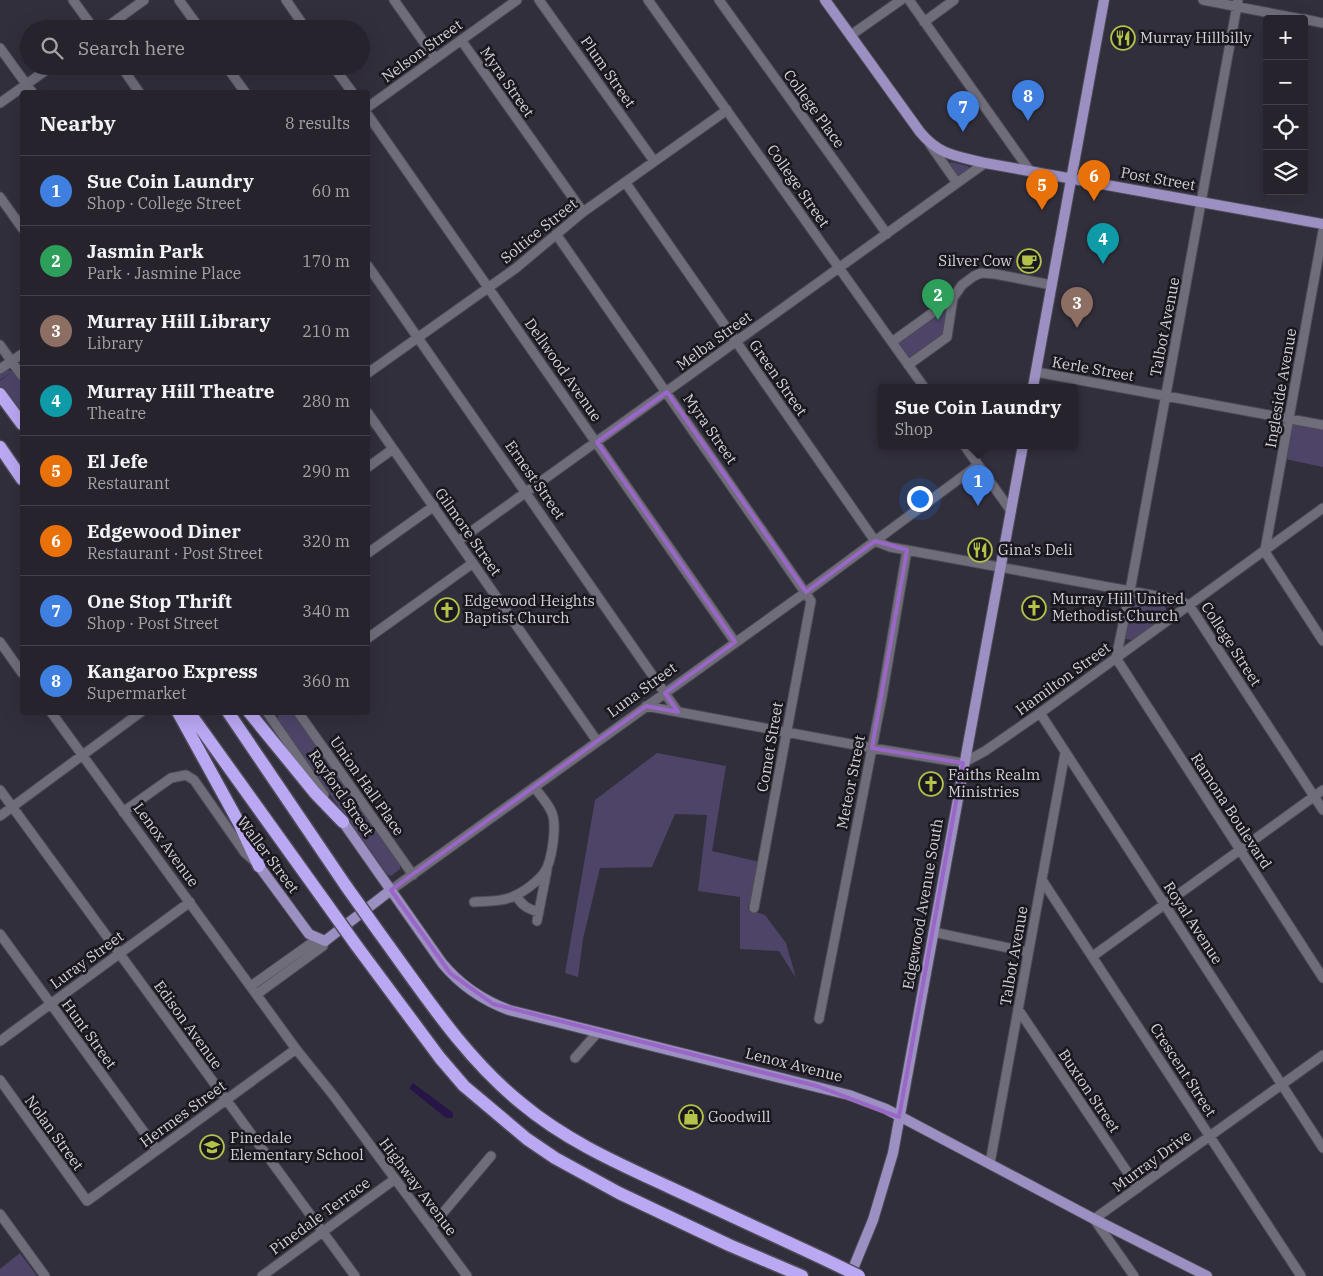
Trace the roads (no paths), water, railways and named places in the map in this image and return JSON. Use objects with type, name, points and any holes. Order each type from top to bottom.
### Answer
[{"type":"highway","points":[[0,394],[20,421]]},
{"type":"highway","points":[[0,447],[20,476]]},
{"type":"highway","points":[[180,715],[259,866]]},
{"type":"highway","points":[[191,715],[356,945],[440,1058],[464,1086],[527,1140],[555,1158],[619,1193],[728,1245],[802,1276]]},
{"type":"highway","points":[[230,715],[378,932],[443,1021],[492,1076],[528,1108],[557,1130],[597,1153],[859,1276]]},
{"type":"highway","points":[[251,715],[315,793],[342,822]]},
{"type":"main road","name":"Post Street","points":[[825,0],[928,142],[941,152],[985,163],[1323,224]]},
{"type":"main road","points":[[1034,384],[1104,0]]},
{"type":"main road","name":"Edgewood Avenue South","points":[[850,1276],[873,1220],[893,1153],[963,763],[1022,449]]},
{"type":"main road","name":"Rayford Street","points":[[342,822],[392,890]]},
{"type":"main road","name":"Waller Street","points":[[259,866],[309,934],[325,941]]},
{"type":"main road","name":"Luna Street","points":[[325,941],[392,890]]},
{"type":"main road","name":"Lenox Avenue","points":[[392,890],[403,910],[442,964],[472,992],[493,1004],[509,1010],[825,1088],[865,1101],[886,1109],[1094,1219],[1208,1276]]},
{"type":"street","points":[[73,0],[87,20]]},
{"type":"street","points":[[116,20],[144,0]]},
{"type":"street","points":[[179,0],[193,20]]},
{"type":"street","points":[[286,0],[300,20]]},
{"type":"street","points":[[394,0],[435,58]]},
{"type":"street","points":[[498,0],[504,9]]},
{"type":"street","name":"Nelson Street","points":[[370,106],[517,0]]},
{"type":"street","name":"Plum Street","points":[[539,0],[654,161]]},
{"type":"street","name":"College Street","points":[[648,0],[922,384]]},
{"type":"street","name":"College Place","points":[[719,0],[886,234]]},
{"type":"street","points":[[850,35],[901,0]]},
{"type":"street","points":[[909,0],[1030,171]]},
{"type":"street","points":[[924,22],[954,0]]},
{"type":"street","points":[[1203,0],[1238,3],[1286,15]]},
{"type":"street","name":"Talbot Avenue","points":[[1116,658],[1238,3]]},
{"type":"street","points":[[1308,20],[1323,23]]},
{"type":"street","name":"Myra Street","points":[[461,40],[583,212]]},
{"type":"street","points":[[0,48],[30,90]]},
{"type":"street","points":[[0,102],[39,75]]},
{"type":"street","points":[[127,75],[138,90]]},
{"type":"street","points":[[233,75],[244,90]]},
{"type":"street","points":[[340,75],[351,90]]},
{"type":"street","name":"Soltice Street","points":[[370,372],[489,288],[583,212],[727,110]]},
{"type":"street","name":"Dellwood Avenue","points":[[370,118],[735,642]]},
{"type":"street","points":[[928,142],[957,183]]},
{"type":"street","name":"Melba Street","points":[[458,541],[985,163]]},
{"type":"street","name":"Green Street","points":[[625,182],[875,541]]},
{"type":"street","points":[[0,197],[20,225]]},
{"type":"street","name":"Ingleside Avenue","points":[[1265,550],[1323,231]]},
{"type":"street","name":"Myra Street","points":[[556,234],[806,592]]},
{"type":"street","name":"Ernest Street","points":[[370,269],[678,712]]},
{"type":"street","points":[[892,342],[953,298],[968,279],[982,274],[995,274],[1052,285]]},
{"type":"street","points":[[908,365],[947,337],[953,298]]},
{"type":"street","points":[[0,345],[20,373]]},
{"type":"street","points":[[0,369],[20,355]]},
{"type":"street","name":"Kerle Street","points":[[1036,372],[1323,425]]},
{"type":"street","name":"Gilmore Street","points":[[370,416],[598,741]]},
{"type":"street","points":[[370,466],[392,449]]},
{"type":"street","points":[[967,449],[1011,512]]},
{"type":"street","name":"Luna Street","points":[[392,890],[806,592],[978,465]]},
{"type":"street","points":[[370,552],[434,506]]},
{"type":"street","name":"Hamilton Street","points":[[963,763],[986,751],[1040,714],[1323,508]]},
{"type":"street","name":"College Street","points":[[875,541],[890,547],[1178,600],[1189,604],[1323,810]]},
{"type":"street","name":"Meteor Street","points":[[819,1019],[872,748],[907,550]]},
{"type":"street","points":[[1265,550],[1323,641]]},
{"type":"street","points":[[370,637],[473,562]]},
{"type":"street","name":"Comet Street","points":[[754,908],[811,601],[806,592]]},
{"type":"street","points":[[0,642],[20,670]]},
{"type":"street","name":"Ramona Boulevard","points":[[1116,658],[1323,978]]},
{"type":"street","points":[[646,706],[963,763]]},
{"type":"street","name":"Royal Avenue","points":[[1040,714],[1323,1148]]},
{"type":"street","name":"Lenox Avenue","points":[[53,715],[257,994]]},
{"type":"street","points":[[0,816],[137,715]]},
{"type":"street","name":"Rayford Street","points":[[269,715],[342,822]]},
{"type":"street","name":"Union Hall Place","points":[[300,715],[413,875]]},
{"type":"street","name":"Talbot Avenue","points":[[990,1163],[1065,753]]},
{"type":"street","name":"Waller Street","points":[[123,812],[171,778],[186,775],[194,780],[245,853],[259,866]]},
{"type":"street","points":[[516,895],[520,903],[538,917],[554,822],[548,804],[534,787]]},
{"type":"street","name":"Edison Avenue","points":[[0,790],[354,1276]]},
{"type":"street","points":[[1093,956],[1323,790]]},
{"type":"street","points":[[474,902],[505,899],[516,895],[543,875],[547,867]]},
{"type":"street","name":"Crescent Street","points":[[1042,880],[1300,1276]]},
{"type":"street","name":"Luray Street","points":[[0,1041],[190,902]]},
{"type":"street","points":[[933,932],[1028,952]]},
{"type":"street","name":"Hunt Street","points":[[0,934],[157,1150]]},
{"type":"street","name":"Luna Street","points":[[251,986],[317,940],[325,941],[323,946],[257,994]]},
{"type":"street","name":"Highway Avenue","points":[[257,994],[296,1049],[333,1095],[467,1276]]},
{"type":"street","name":"Buxton Street","points":[[1018,1009],[1138,1188]]},
{"type":"street","points":[[575,1058],[598,1032]]},
{"type":"street","name":"Hermes Street","points":[[87,1201],[296,1049]]},
{"type":"street","name":"Murray Drive","points":[[1094,1219],[1323,1055]]},
{"type":"street","name":"Nolan Street","points":[[0,1080],[87,1201]]},
{"type":"street","points":[[431,1227],[491,1156]]},
{"type":"street","name":"Pinedale Terrace","points":[[262,1276],[395,1179]]},
{"type":"street","points":[[0,1214],[45,1276]]},
{"type":"street","points":[[1094,1219],[1134,1276]]},
{"type":"place","name":"Murray Hillbilly","points":[[1123,38]]},
{"type":"place","name":"Kangaroo Express","points":[[1028,121]]},
{"type":"place","name":"One Stop Thrift","points":[[963,132]]},
{"type":"place","name":"Edgewood Diner","points":[[1094,201]]},
{"type":"place","name":"El Jefe","points":[[1042,210]]},
{"type":"place","name":"Silver Cow","points":[[1029,261]]},
{"type":"place","name":"Murray Hill Theatre","points":[[1103,264]]},
{"type":"place","name":"Jasmin Park","points":[[938,320]]},
{"type":"place","name":"Murray Hill Library","points":[[1077,328]]},
{"type":"place","name":"Sue Coin Laundry","points":[[978,506]]},
{"type":"place","name":"Gina's Deli","points":[[980,550]]},
{"type":"place","name":"Murray Hill United Methodist Church","points":[[1034,608]]},
{"type":"place","name":"Edgewood Heights Baptist Church","points":[[447,610]]},
{"type":"place","name":"Faiths Realm Ministries","points":[[931,784]]},
{"type":"place","name":"Goodwill","points":[[691,1117]]},
{"type":"place","name":"Pinedale Elementary School","points":[[212,1147]]}]
